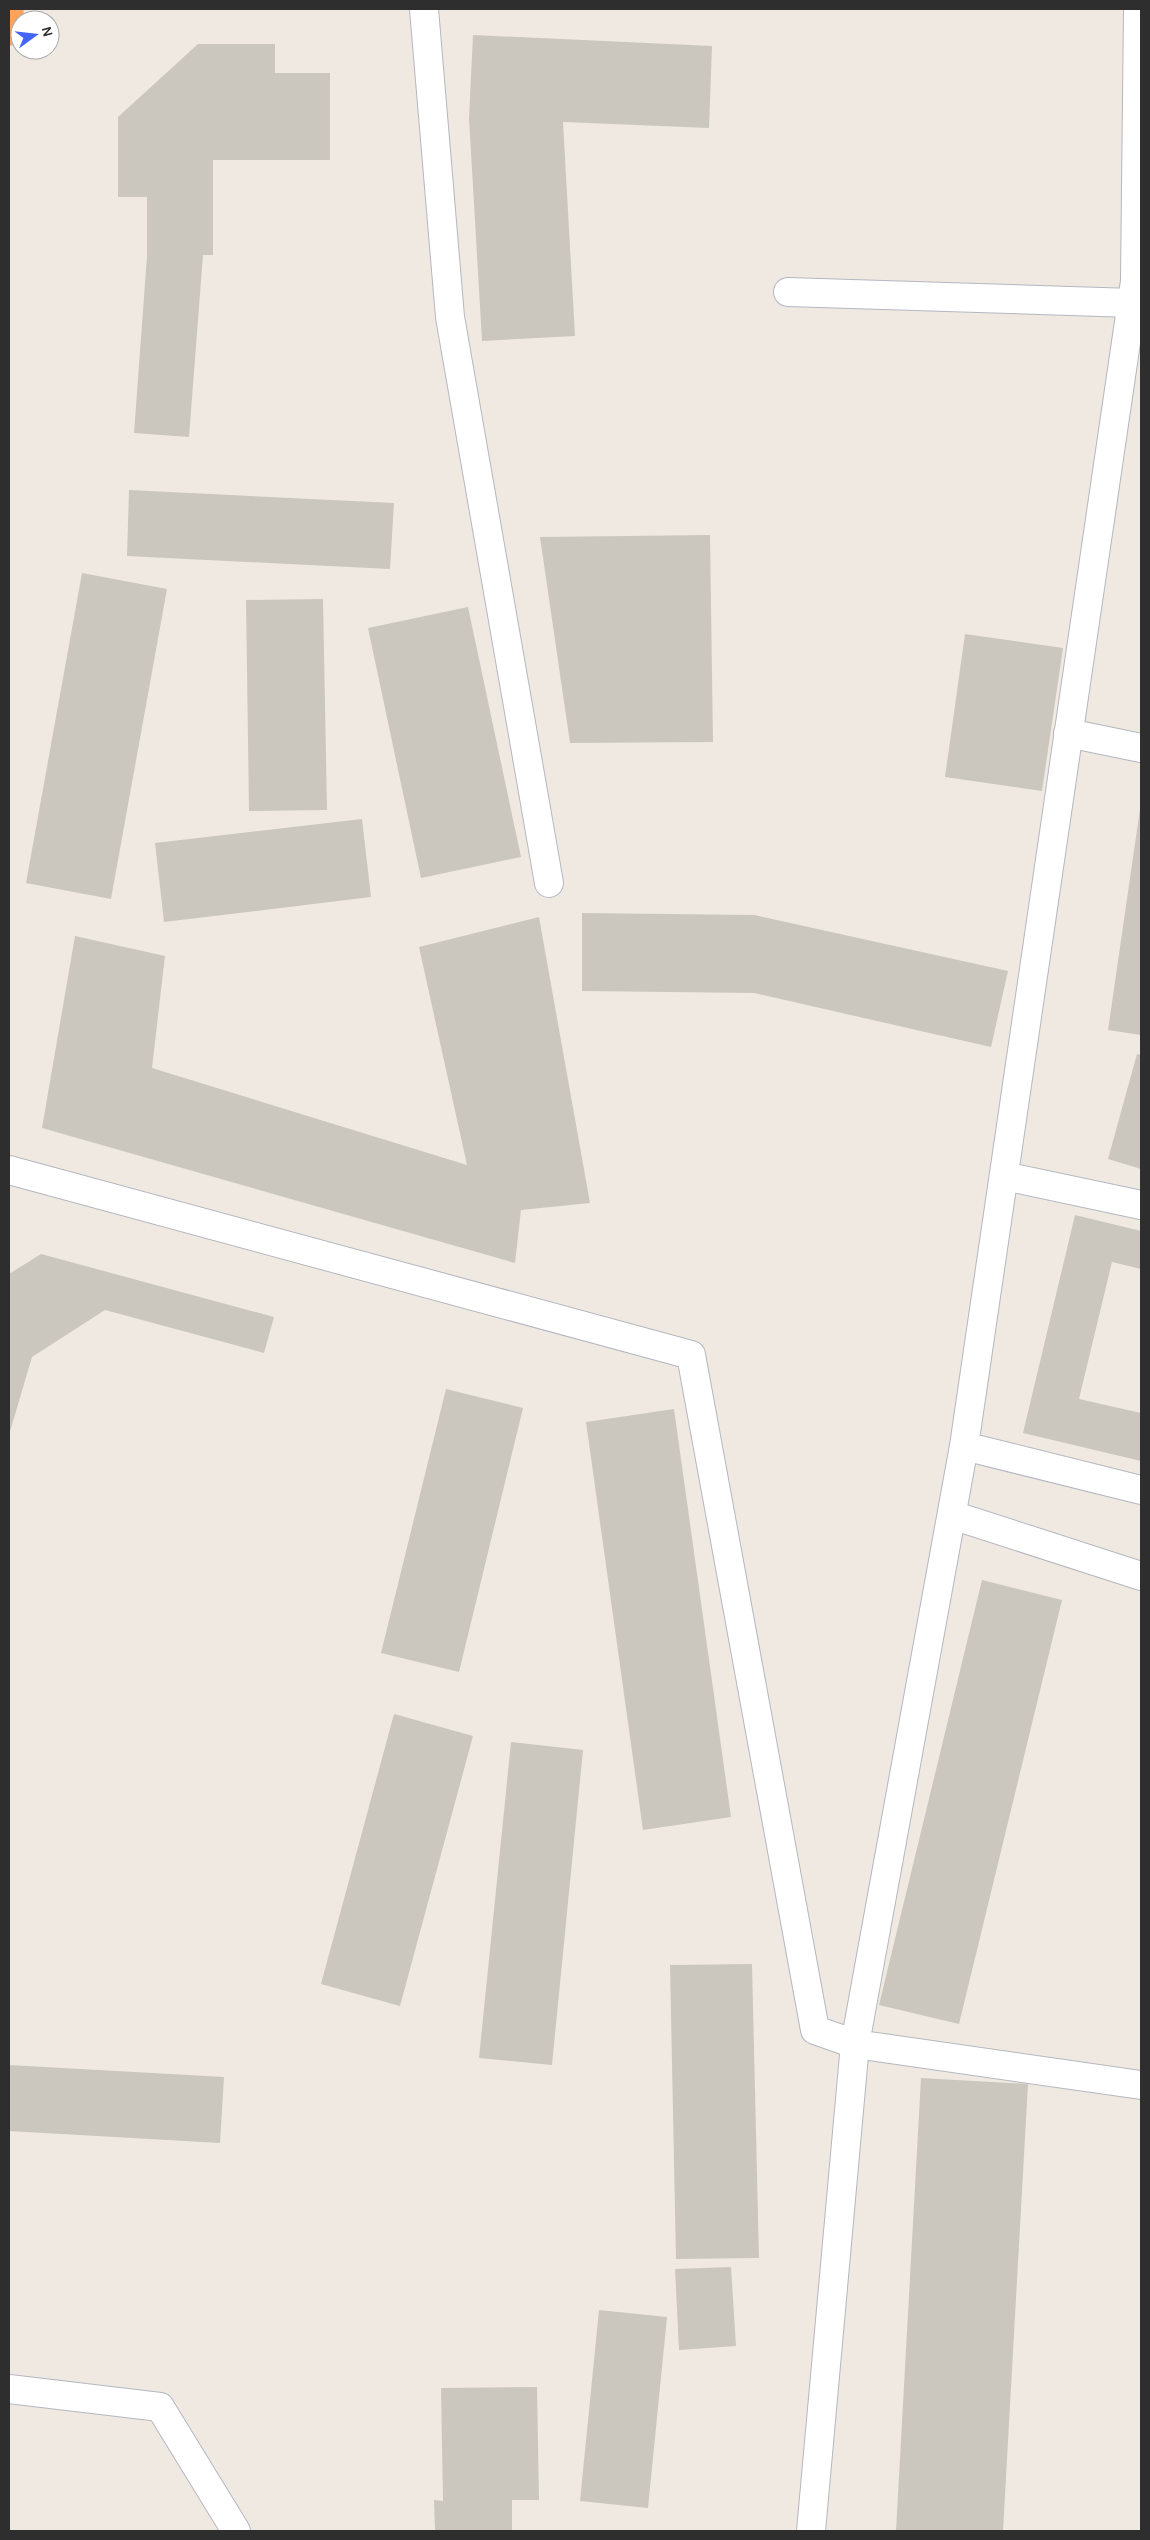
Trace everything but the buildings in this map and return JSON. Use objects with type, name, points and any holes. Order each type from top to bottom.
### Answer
[{"type":"highway","points":[[9,9],[9,31]]},
{"type":"street","points":[[424,9],[450,316],[549,883]]},
{"type":"street","points":[[811,2531],[855,2044],[964,1446],[1135,281],[1138,9]]},
{"type":"street","points":[[788,292],[1132,303]]},
{"type":"street","points":[[1068,733],[1141,748]]},
{"type":"street","points":[[9,1170],[691,1354],[815,2030],[855,2044],[1141,2085]]},
{"type":"street","points":[[1004,1176],[1141,1205]]},
{"type":"street","points":[[964,1446],[1141,1490]]},
{"type":"street","points":[[952,1515],[1141,1576]]},
{"type":"street","points":[[9,2389],[160,2407],[236,2531]]}]
